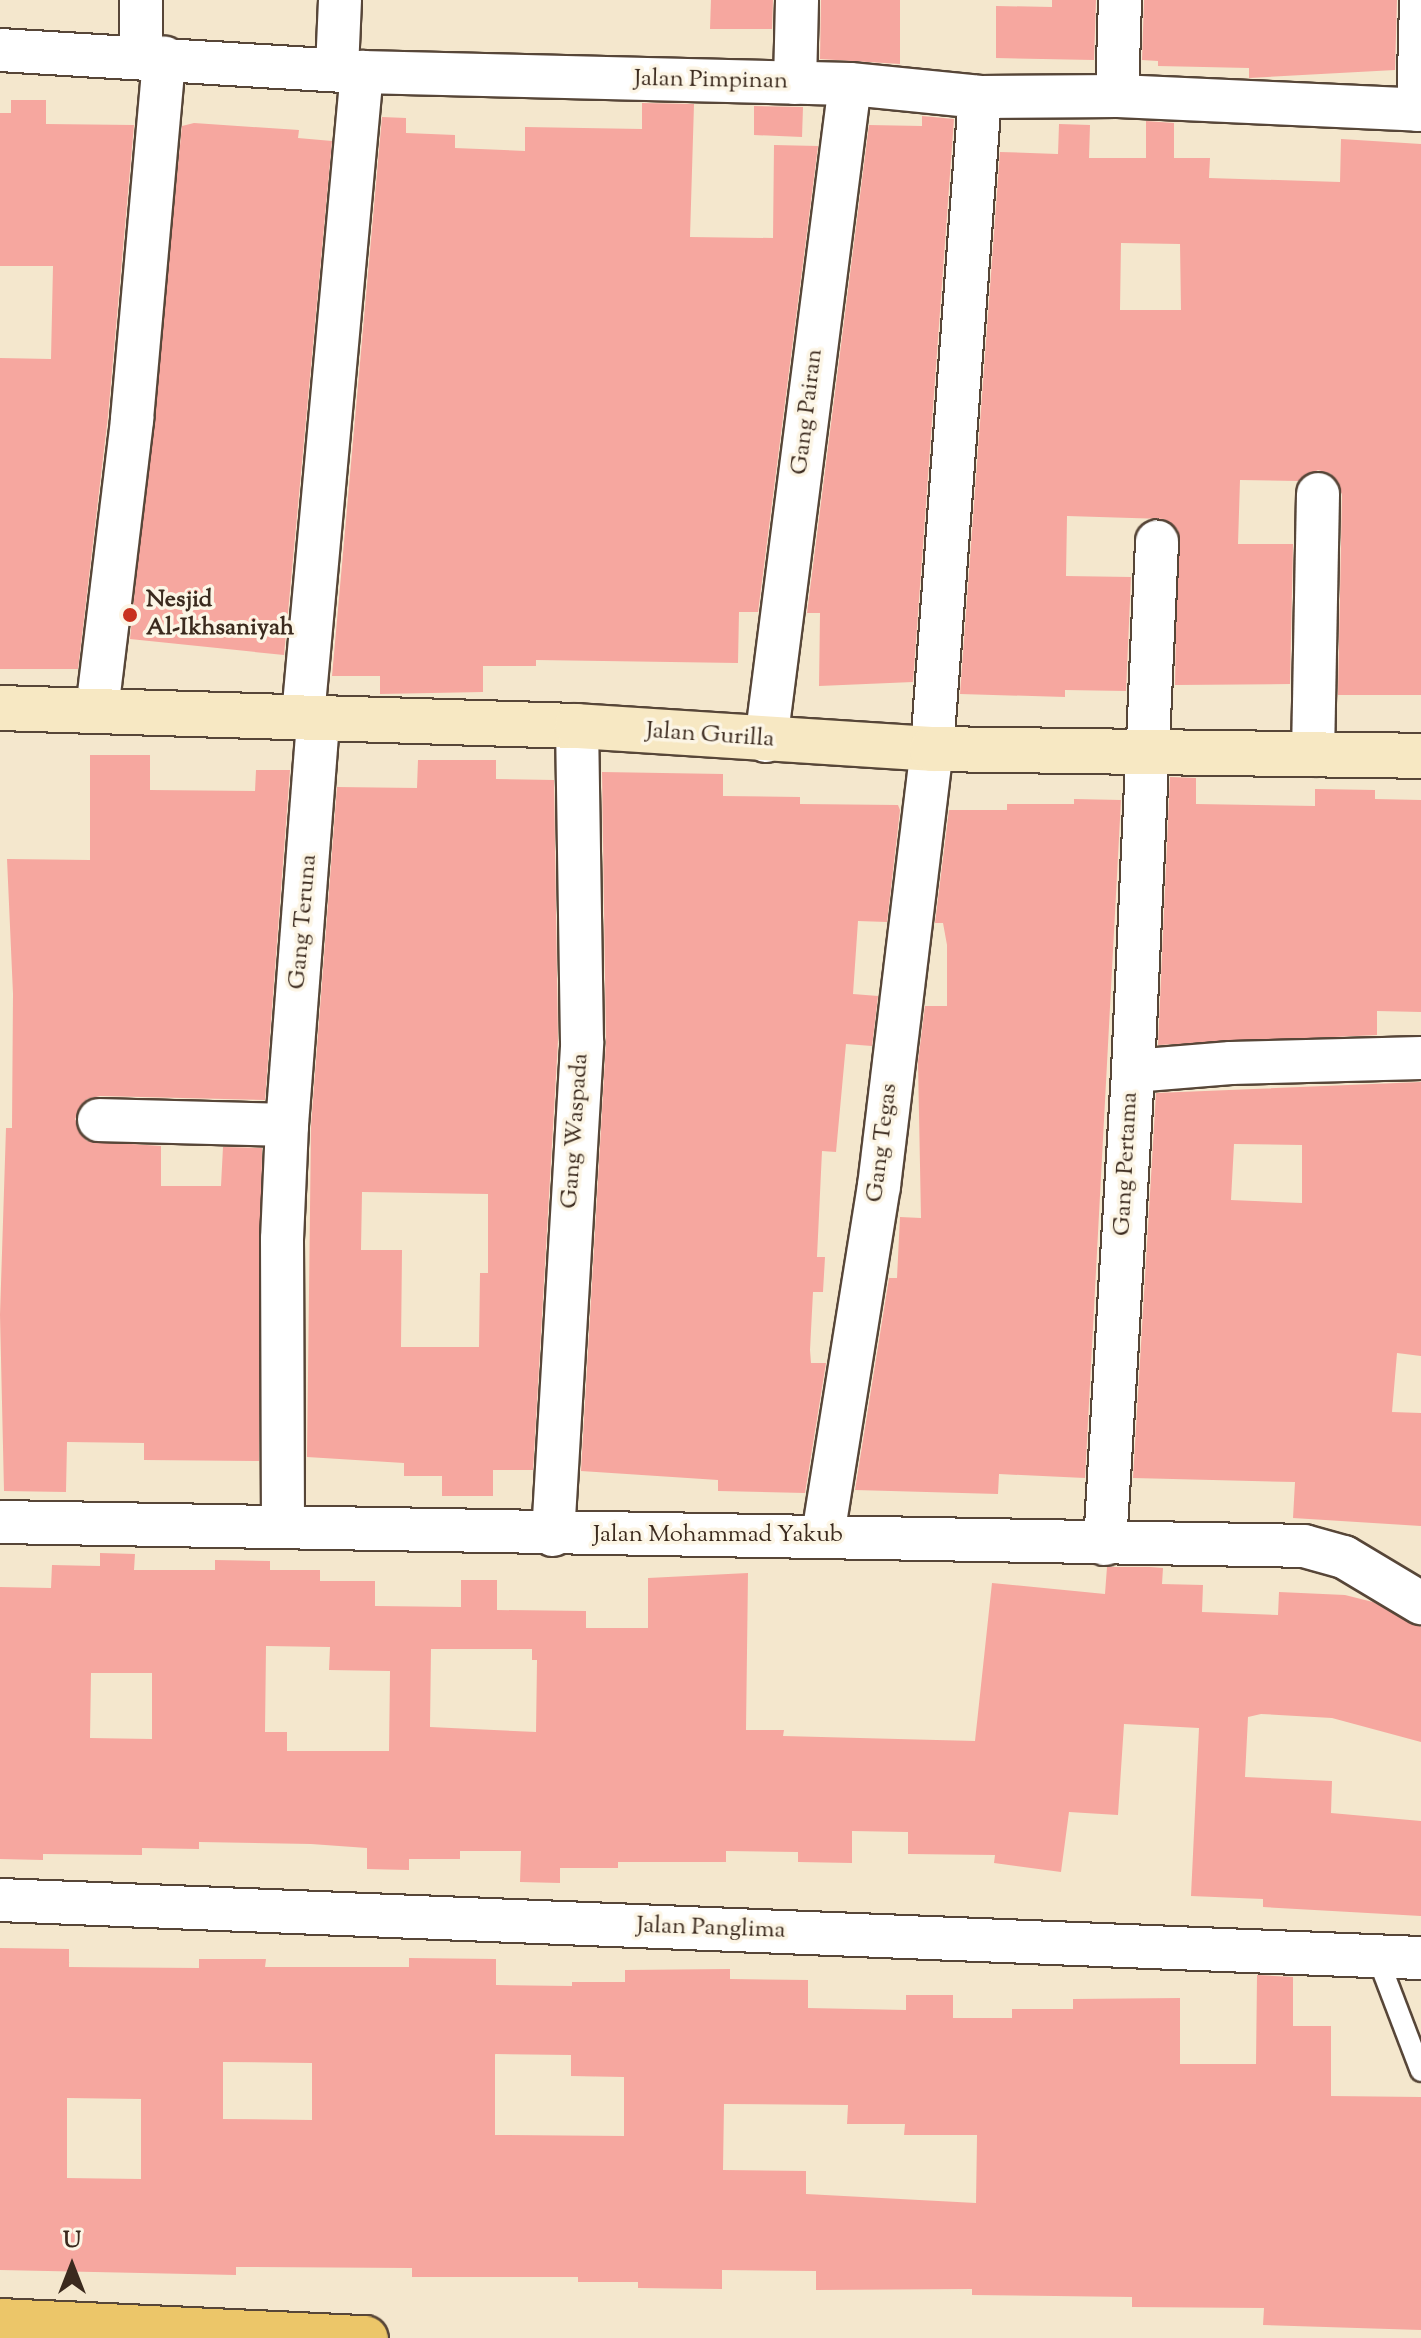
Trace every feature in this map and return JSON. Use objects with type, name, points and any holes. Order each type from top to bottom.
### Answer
[{"type":"main road","points":[[0,2321],[232,2335],[366,2338]]},
{"type":"street","points":[[97,710],[132,419],[153,56],[141,0]]},
{"type":"street","name":"Gang Teruna","points":[[283,1527],[282,1239],[287,1125],[350,71],[340,0]]},
{"type":"street","points":[[795,83],[797,0]]},
{"type":"street","points":[[1117,96],[1120,0]]},
{"type":"street","points":[[1420,110],[1421,0]]},
{"type":"street","name":"Jalan Pimpinan","points":[[0,50],[153,56],[350,71],[850,84],[980,97],[1117,96],[1420,110]]},
{"type":"street","name":"Gang Pairan","points":[[766,741],[850,84]]},
{"type":"street","name":"Gang Tegas","points":[[823,1535],[879,1186],[932,749],[980,97]]},
{"type":"street","points":[[1313,755],[1318,494]]},
{"type":"street","points":[[1133,1071],[1157,542]]},
{"type":"street","name":"Jalan Gurilla","points":[[0,708],[577,726],[766,741],[932,749],[1421,756]]},
{"type":"street","name":"Gang Waspada","points":[[553,1535],[582,1042],[577,726]]},
{"type":"street","name":"Gang Pertama","points":[[1105,1544],[1133,1071],[1421,1058]]},
{"type":"street","points":[[99,1120],[287,1125]]},
{"type":"street","name":"Jalan Mohammad Yakub","points":[[0,1522],[553,1535],[823,1535],[1324,1549],[1421,1602]]},
{"type":"street","name":"Jalan Panglima","points":[[0,1900],[1421,1958]]},
{"type":"lane","points":[[1377,1956],[1421,2071]]},
{"type":"building","points":[[711,0],[773,0],[772,29],[710,29]]},
{"type":"building","points":[[821,0],[900,0],[900,64],[820,59]]},
{"type":"building","points":[[1052,0],[1096,0],[1094,60],[996,58],[996,6],[1052,7]]},
{"type":"building","points":[[1144,0],[1397,0],[1395,70],[1249,78],[1249,68],[1158,66],[1158,61],[1142,60]]},
{"type":"building","points":[[11,100],[46,100],[46,124],[134,125],[108,416],[78,669],[0,669],[0,358],[51,359],[53,266],[0,266],[0,113],[11,113]]},
{"type":"building","points":[[642,103],[694,104],[690,237],[773,238],[774,145],[818,146],[758,612],[739,612],[738,663],[536,660],[536,666],[483,666],[483,692],[380,694],[380,676],[332,676],[382,117],[406,118],[406,133],[455,135],[455,148],[525,151],[525,127],[642,129]]},
{"type":"building","points":[[754,106],[803,107],[802,137],[754,135]]},
{"type":"building","points":[[922,116],[954,119],[913,682],[819,686],[820,613],[807,613],[869,125],[922,126]]},
{"type":"building","points":[[1146,121],[1174,123],[1174,158],[1210,158],[1209,178],[1340,182],[1341,139],[1421,144],[1421,695],[1338,695],[1342,494],[1331,474],[1318,470],[1298,481],[1240,480],[1238,544],[1293,544],[1290,684],[1175,685],[1178,530],[1164,519],[1067,516],[1066,576],[1131,577],[1126,691],[1065,690],[1065,697],[960,694],[1000,152],[1058,154],[1059,124],[1090,125],[1089,158],[1146,158]],"holes":[[[1121,243],[1180,244],[1181,310],[1120,310]]]},
{"type":"building","points":[[194,123],[299,130],[298,138],[332,141],[284,655],[130,639],[182,126]]},
{"type":"building","points":[[90,755],[150,755],[150,790],[255,791],[256,770],[290,770],[265,1100],[100,1096],[87,1099],[75,1119],[87,1141],[161,1146],[161,1186],[221,1186],[223,1147],[262,1148],[259,1461],[144,1460],[144,1443],[67,1442],[66,1492],[4,1491],[0,1315],[6,1128],[12,1128],[13,994],[7,859],[90,860]]},
{"type":"building","points":[[418,760],[496,760],[496,779],[554,780],[558,1041],[533,1470],[493,1470],[493,1496],[442,1496],[442,1476],[404,1476],[404,1463],[307,1457],[311,1126],[337,787],[417,788]],"holes":[[[362,1192],[488,1194],[488,1273],[480,1273],[479,1347],[401,1347],[402,1250],[361,1250]]]},
{"type":"building","points":[[602,772],[723,774],[723,796],[800,797],[800,804],[898,805],[900,810],[887,922],[858,921],[853,994],[878,996],[872,1046],[846,1044],[836,1152],[822,1151],[817,1257],[825,1257],[823,1292],[813,1292],[810,1350],[811,1363],[826,1363],[805,1493],[718,1491],[718,1480],[581,1471],[606,1043]]},
{"type":"building","points":[[1170,777],[1196,778],[1196,804],[1315,806],[1315,789],[1375,790],[1375,799],[1421,800],[1421,1012],[1377,1011],[1377,1035],[1158,1045]]},
{"type":"building","points":[[1074,799],[1121,800],[1085,1478],[999,1474],[998,1494],[855,1490],[889,1278],[897,1278],[900,1217],[921,1218],[918,1062],[925,1006],[947,1006],[947,945],[943,923],[935,923],[949,810],[1007,810],[1007,804],[1074,804]]},
{"type":"building","points":[[1421,1082],[1421,1356],[1397,1353],[1392,1412],[1421,1413],[1421,1526],[1293,1518],[1295,1482],[1133,1478],[1156,1093]],"holes":[[[1234,1144],[1302,1145],[1302,1203],[1231,1200]]]},
{"type":"building","points":[[100,1553],[135,1554],[134,1570],[215,1570],[215,1560],[270,1561],[270,1570],[320,1570],[320,1581],[375,1581],[375,1606],[461,1607],[461,1580],[497,1580],[497,1610],[586,1611],[586,1628],[648,1628],[648,1578],[748,1573],[746,1730],[784,1730],[783,1736],[975,1741],[992,1583],[1105,1594],[1107,1567],[1150,1567],[1163,1568],[1162,1584],[1203,1585],[1202,1612],[1278,1615],[1279,1592],[1345,1595],[1373,1602],[1421,1627],[1421,1742],[1332,1718],[1261,1714],[1248,1717],[1245,1777],[1332,1781],[1331,1813],[1421,1821],[1421,1916],[1263,1907],[1263,1899],[1191,1896],[1199,1728],[1124,1724],[1118,1815],[1069,1812],[1061,1872],[994,1863],[995,1855],[908,1854],[908,1832],[852,1831],[852,1863],[798,1862],[798,1852],[726,1851],[726,1862],[618,1862],[618,1868],[560,1868],[560,1883],[520,1882],[521,1851],[460,1851],[460,1859],[409,1859],[409,1870],[367,1869],[367,1848],[311,1844],[199,1842],[199,1849],[142,1848],[142,1855],[43,1854],[43,1860],[0,1859],[0,1587],[51,1588],[52,1565],[100,1566]],"holes":[[[266,1646],[330,1647],[329,1670],[390,1671],[389,1751],[287,1751],[287,1732],[265,1732]],[[431,1649],[532,1649],[532,1660],[537,1660],[536,1732],[430,1727]],[[91,1673],[152,1673],[152,1739],[90,1738]]]},
{"type":"building","points":[[0,1948],[69,1949],[69,1967],[199,1968],[199,1959],[266,1959],[265,1967],[409,1967],[409,1958],[496,1959],[496,1985],[572,1986],[572,1982],[625,1982],[625,1970],[730,1969],[730,1979],[808,1980],[808,2008],[906,2010],[906,1995],[953,1995],[953,2018],[1012,2018],[1012,2009],[1073,2009],[1073,1999],[1180,1998],[1180,2064],[1256,2064],[1257,1975],[1293,1977],[1293,2026],[1331,2026],[1331,2096],[1421,2097],[1421,2330],[1263,2325],[1264,2308],[1132,2307],[1132,2297],[972,2295],[972,2289],[816,2290],[816,2271],[722,2270],[722,2289],[638,2288],[638,2282],[578,2282],[578,2277],[412,2277],[412,2268],[236,2267],[236,2275],[0,2270]],"holes":[[[495,2054],[571,2055],[571,2076],[624,2077],[624,2136],[495,2135]],[[223,2062],[312,2063],[312,2120],[223,2119]],[[67,2098],[141,2099],[141,2179],[67,2178]],[[724,2104],[848,2105],[847,2124],[905,2124],[904,2135],[977,2135],[976,2203],[806,2194],[806,2171],[723,2170]]]},
{"type":"place","name":"Nesjid Al-Ikhsaniyah","points":[[130,615]]}]
